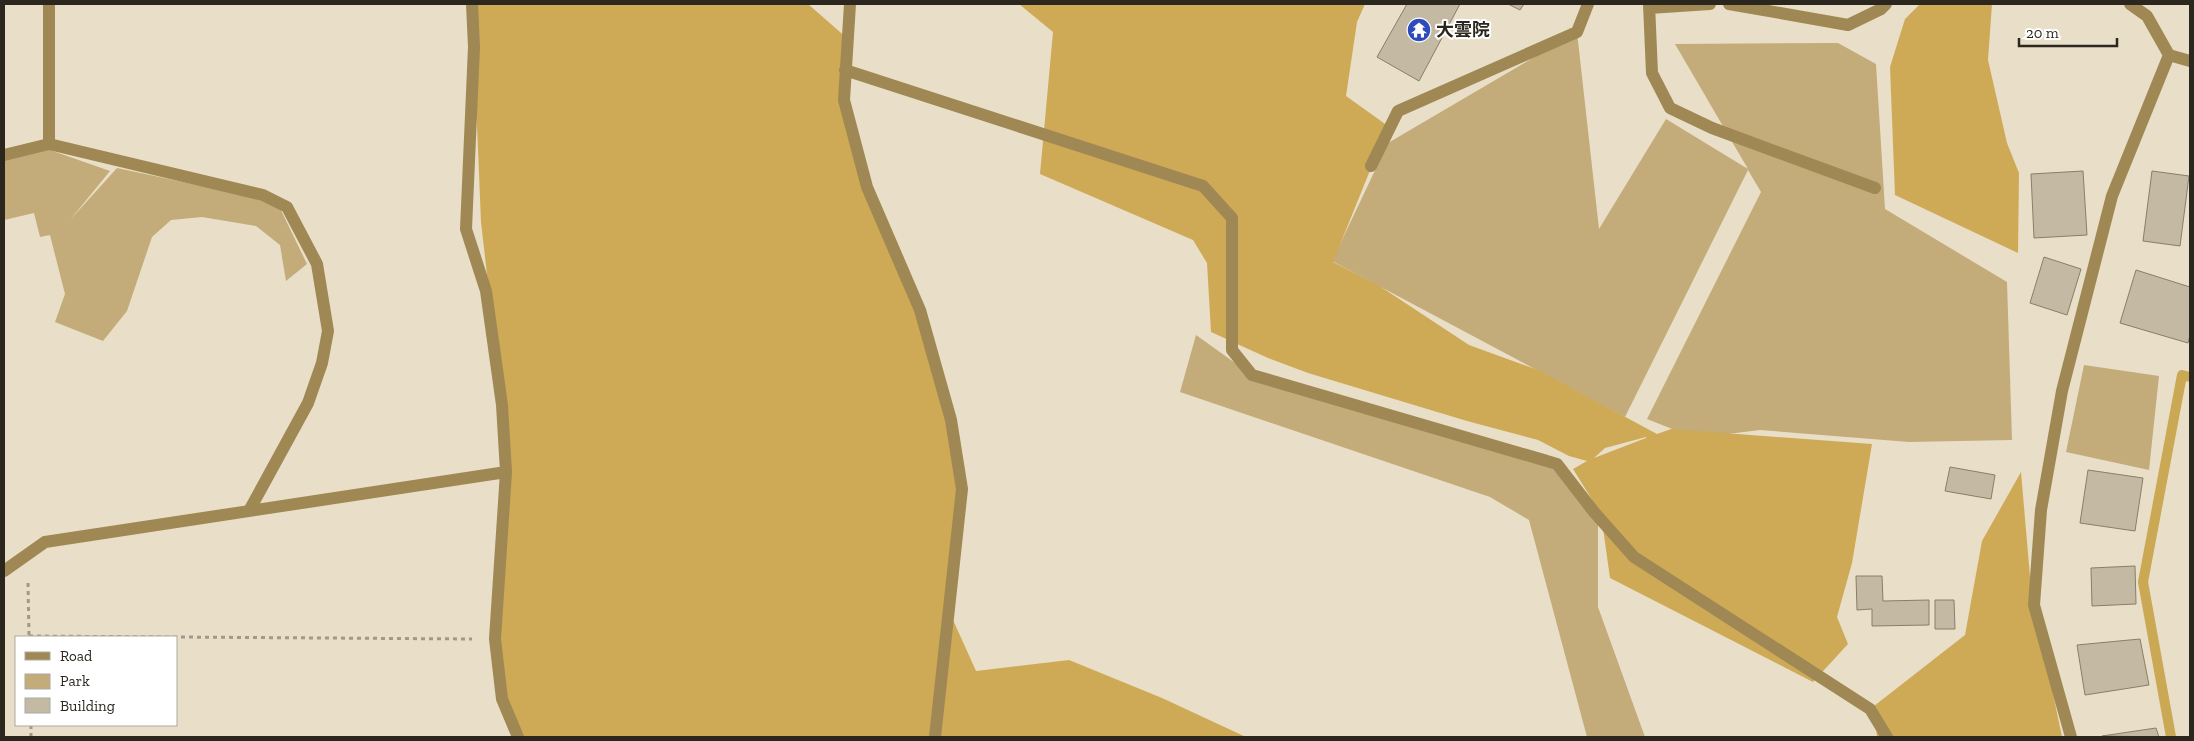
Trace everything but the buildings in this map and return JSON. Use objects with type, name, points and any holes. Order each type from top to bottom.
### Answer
[{"type":"street","points":[[48,144],[49,4]]},
{"type":"street","points":[[472,4],[474,47],[466,229],[486,291],[502,405],[506,472],[495,639],[502,699],[518,737]]},
{"type":"street","points":[[850,4],[844,100],[867,187],[920,310],[951,420],[962,489],[936,737]]},
{"type":"street","points":[[1371,166],[1398,111],[1577,32],[1588,4]]},
{"type":"street","points":[[1710,4],[1649,6],[1652,73],[1670,108],[1712,128],[1875,188]]},
{"type":"street","points":[[1729,4],[1848,25],[1881,9],[1886,4]]},
{"type":"street","points":[[2130,4],[2147,16],[2169,55],[2190,61]]},
{"type":"street","points":[[2071,737],[2034,605],[2041,510],[2062,391],[2112,196],[2169,55]]},
{"type":"street","points":[[846,70],[1202,186],[1232,218],[1232,350],[1252,375],[1557,464],[1594,512],[1634,557],[1870,709],[1887,737]]},
{"type":"street","points":[[4,155],[48,144],[263,195],[287,206],[317,264],[328,331],[322,363],[308,403],[249,511]]},
{"type":"street","points":[[4,571],[45,542],[506,472]]},
{"type":"path","points":[[28,554],[29,636]]},
{"type":"path","points":[[178,638],[495,639]]},
{"type":"green space","points":[[1577,32],[1599,229],[1666,119],[1748,169],[1675,44],[1838,43],[1876,64],[1885,209],[2007,282],[2012,440],[1909,442],[1760,430],[1695,438],[1647,419],[1761,192],[1748,170],[1625,417],[1332,261],[1388,143]]},
{"type":"green space","points":[[30,143],[110,171],[70,220],[117,168],[277,202],[307,264],[286,281],[280,245],[256,226],[202,217],[171,220],[152,237],[127,311],[103,341],[55,322],[65,294],[50,235],[40,237],[34,213],[4,220],[4,150]]},
{"type":"green space","points":[[1196,335],[1252,375],[1548,455],[1598,517],[1598,607],[1645,737],[1587,737],[1529,520],[1490,497],[1180,392]]},
{"type":"green space","points":[[2084,365],[2159,376],[2149,470],[2066,452]]},
{"type":"shaded area","points":[[472,4],[808,4],[848,39],[850,125],[929,343],[960,479],[949,611],[976,671],[1069,660],[1162,698],[1246,737],[518,737],[502,699],[496,623],[502,405],[481,222]]},
{"type":"shaded area","points":[[1019,4],[1365,4],[1357,22],[1346,96],[1388,126],[1333,262],[1378,285],[1469,345],[1538,370],[1657,434],[1671,429],[1872,444],[1852,563],[1837,617],[1848,644],[1813,682],[1610,578],[1601,514],[1573,469],[1587,461],[1569,456],[1538,440],[1467,421],[1308,373],[1268,358],[1211,332],[1207,263],[1193,240],[1040,174],[1053,32]],"holes":[[[1646,438],[1594,458],[1605,448]]]},
{"type":"shaded area","points":[[1920,4],[1992,4],[1988,60],[2007,143],[2019,173],[2018,253],[1895,195],[1890,67],[1905,19]]},
{"type":"shaded area","points":[[2021,472],[2031,588],[2062,737],[1877,737],[1874,706],[1965,635],[1982,541]]},
{"type":"waterway","points":[[2171,737],[2143,582],[2182,375],[2190,377]]},
{"type":"place","name":"大雲院","points":[[1419,30]]}]
